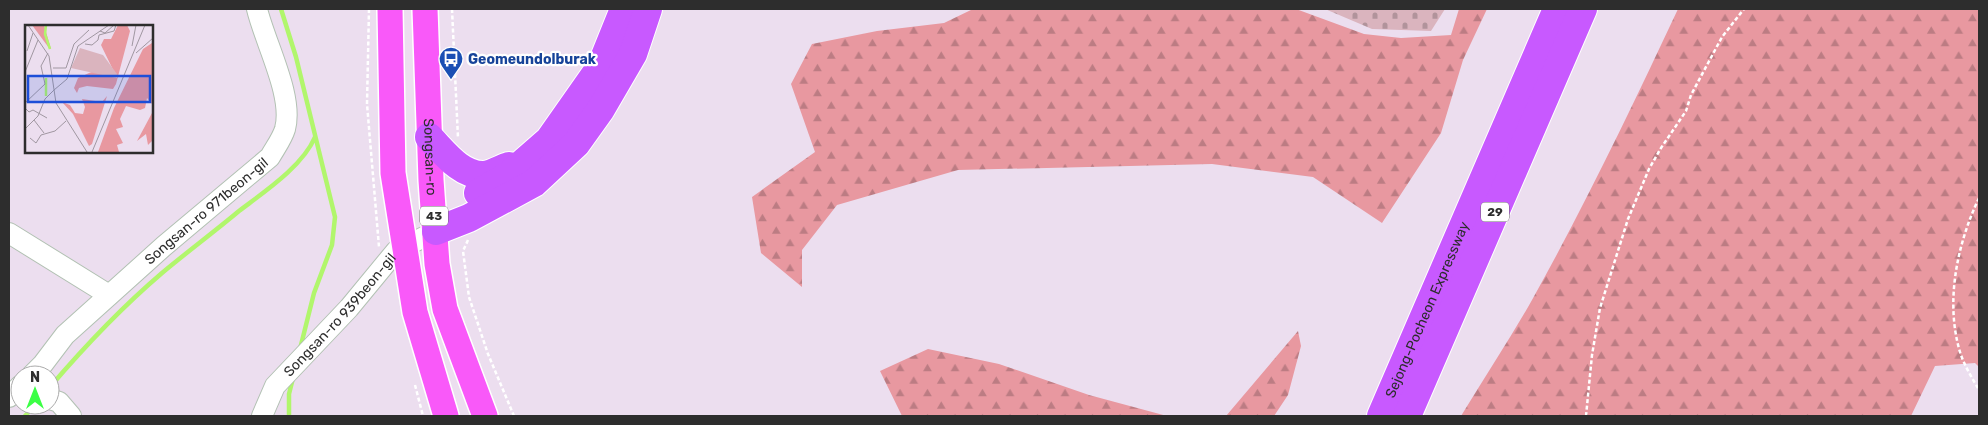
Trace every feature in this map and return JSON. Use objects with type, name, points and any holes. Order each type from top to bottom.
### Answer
[{"type":"highway","points":[[430,137],[450,159],[467,172],[484,175],[509,166],[542,145],[549,140],[601,66],[624,9]]},
{"type":"highway","points":[[436,231],[469,218],[534,183],[576,144],[601,109],[633,54],[648,9]]},
{"type":"highway","points":[[1537,55],[1549,9]]},
{"type":"highway","name":"Sejong-Pocheon Expressway","points":[[1381,416],[1557,9]]},
{"type":"highway","name":"Sejong-Pocheon Expressway","points":[[1407,416],[1583,9]]},
{"type":"highway","points":[[436,231],[458,204],[509,175],[542,145]]},
{"type":"main road","name":"43","points":[[390,9],[392,173],[415,312],[446,416]]},
{"type":"main road","name":"Songsan-ro","points":[[425,9],[431,180],[437,264],[445,309],[485,416]]},
{"type":"street","name":"Songsan-ro 971beon-gil","points":[[42,365],[66,335],[109,295],[270,157],[285,128],[287,103],[257,9]]},
{"type":"street","name":"Songsan-ro 939beon-gil","points":[[262,416],[274,386],[337,320],[396,251],[436,231]]},
{"type":"street","points":[[9,233],[109,295]]},
{"type":"street","points":[[60,403],[71,416]]},
{"type":"path","points":[[1586,416],[1592,355],[1600,308],[1631,210],[1649,169],[1686,111],[1691,95],[1722,37],[1744,9]]},
{"type":"path","points":[[1979,198],[1964,233],[1955,292],[1955,318],[1960,351],[1979,390]]},
{"type":"green space","points":[[973,9],[1296,9],[1364,34],[1401,38],[1451,35],[1459,9],[1487,9],[1463,60],[1441,133],[1382,223],[1313,177],[1212,164],[958,170],[837,205],[802,250],[802,287],[761,253],[752,197],[815,152],[791,84],[812,44],[877,31],[944,23]]},
{"type":"green space","points":[[1325,9],[1445,9],[1431,31],[1372,29]]},
{"type":"green space","points":[[1678,9],[1979,9],[1979,367],[1975,363],[1935,366],[1911,416],[1461,416],[1515,329],[1552,264],[1608,156]]},
{"type":"green space","points":[[1298,331],[1301,346],[1288,395],[1274,416],[1226,416]]},
{"type":"green space","points":[[928,349],[999,364],[1089,395],[1167,416],[902,416],[880,371]]},
{"type":"waterway","points":[[281,9],[296,57],[335,217],[332,245],[314,293],[300,349]]},
{"type":"waterway","points":[[60,376],[90,342],[147,286],[282,178],[302,158],[315,137]]},
{"type":"waterway","points":[[289,416],[289,394],[293,378]]},
{"type":"place","name":"Geomeundolburak","points":[[451,80]]}]
